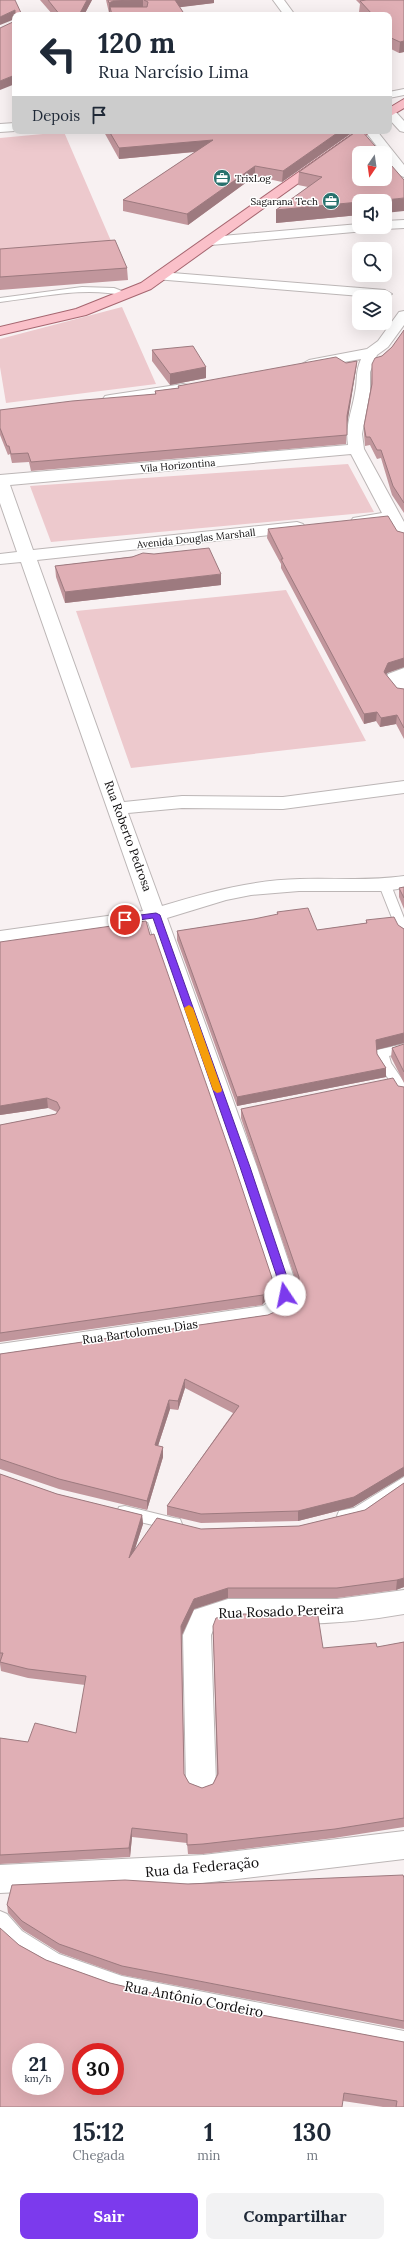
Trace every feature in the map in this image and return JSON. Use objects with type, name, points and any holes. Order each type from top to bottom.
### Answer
[{"type":"main road","points":[[392,112],[404,103]]},
{"type":"main road","points":[[0,331],[81,312],[146,286],[361,134]]},
{"type":"street","points":[[278,0],[288,12]]},
{"type":"street","points":[[392,94],[404,92]]},
{"type":"street","points":[[392,115],[404,128]]},
{"type":"street","points":[[0,128],[12,127]]},
{"type":"street","points":[[373,134],[404,173]]},
{"type":"street","points":[[392,225],[404,224]]},
{"type":"street","points":[[211,241],[352,228]]},
{"type":"street","points":[[160,276],[352,291]]},
{"type":"street","points":[[297,367],[371,353],[383,344],[404,315]]},
{"type":"street","points":[[371,353],[363,372],[363,392],[356,419],[356,449],[404,536]]},
{"type":"street","points":[[93,401],[155,393],[198,385]]},
{"type":"street","name":"Vila Horizontina","points":[[0,480],[356,449]]},
{"type":"street","name":"Rua Roberto Pedrosa","points":[[0,480],[156,915],[234,1113],[285,1287],[285,1295],[279,1308]]},
{"type":"street","points":[[345,522],[389,511],[404,503]]},
{"type":"street","name":"Avenida Douglas Marshall","points":[[0,559],[314,525]]},
{"type":"street","points":[[404,673],[394,678],[394,682],[404,692]]},
{"type":"street","points":[[118,808],[182,802],[283,803],[404,787]]},
{"type":"street","points":[[0,937],[156,915],[223,894],[264,887],[384,885],[404,882]]},
{"type":"street","name":"Rua Bartolomeu Dias","points":[[0,1353],[262,1314],[273,1312],[279,1308]]},
{"type":"street","name":"Rua Rosado Pereira","points":[[201,1783],[197,1636],[204,1618],[221,1610],[269,1612],[377,1608],[404,1602]]},
{"type":"street","name":"Rua da Federação","points":[[0,1879],[203,1869],[404,1845]]},
{"type":"lane","points":[[0,300],[93,290],[119,291],[126,294]]},
{"type":"lane","points":[[384,885],[404,933]]},
{"type":"lane","points":[[400,1087],[385,1063],[382,1053],[404,1048]]},
{"type":"lane","points":[[381,1084],[400,1087]]},
{"type":"lane","points":[[328,1521],[358,1513],[404,1483]]},
{"type":"lane","points":[[111,1509],[186,1528]]},
{"type":"lane","name":"Rua Antônio Cordeiro","points":[[0,1920],[15,1938],[53,1961],[122,1985],[404,2040]]},
{"type":"shaded area","points":[[43,134],[65,134],[114,248],[0,256],[0,138]]},
{"type":"shaded area","points":[[122,307],[156,384],[6,403],[0,367],[0,339]]},
{"type":"shaded area","points":[[348,464],[374,512],[51,542],[30,486]]},
{"type":"shaded area","points":[[286,590],[366,741],[131,768],[76,611]]},
{"type":"building","points":[[0,0],[15,0],[21,12],[15,12],[15,10],[0,17]]},
{"type":"building","points":[[48,0],[87,0],[81,12],[58,12]]},
{"type":"building","points":[[108,0],[132,0],[113,1],[109,3]]},
{"type":"building","points":[[144,0],[175,0],[183,12],[111,12],[110,7],[147,7],[148,2]]},
{"type":"building","points":[[404,0],[404,41],[400,42],[392,38],[392,12],[370,12],[360,1]]},
{"type":"building","points":[[12,22],[12,76],[0,81],[0,28]]},
{"type":"building","points":[[111,134],[336,134],[283,171],[255,166],[187,214],[123,200],[213,140],[119,148]]},
{"type":"building","points":[[353,134],[365,134],[375,146],[352,146],[352,186],[392,186],[392,166],[404,180],[404,198],[392,199],[392,194],[352,194],[352,203],[276,210],[322,177],[299,172]]},
{"type":"building","points":[[115,240],[127,268],[0,277],[0,249]]},
{"type":"building","points":[[404,330],[404,503],[393,486],[381,450],[377,450],[370,437],[366,437],[364,426],[372,384],[372,364],[375,358],[382,356],[392,347]]},
{"type":"building","points":[[193,346],[206,367],[170,374],[152,350]]},
{"type":"building","points":[[336,357],[346,363],[357,361],[347,416],[347,435],[31,462],[28,453],[11,454],[9,446],[7,446],[0,428],[0,410],[72,401],[156,394],[155,391],[179,388],[178,386]]},
{"type":"building","points":[[388,516],[397,531],[404,533],[404,658],[388,663],[384,672],[397,688],[404,689],[404,728],[397,715],[381,718],[377,712],[364,714],[281,559],[283,559],[268,529]]},
{"type":"building","points":[[209,548],[221,574],[65,592],[55,566],[132,557],[143,553],[154,554]]},
{"type":"building","points":[[404,887],[404,898],[399,888]]},
{"type":"building","points":[[308,908],[317,930],[367,923],[366,920],[394,917],[398,925],[404,929],[404,1033],[376,1040],[377,1054],[386,1068],[237,1097],[177,931],[254,919],[278,914],[277,912]]},
{"type":"building","points":[[146,921],[150,935],[154,934],[232,1158],[272,1278],[271,1286],[263,1295],[0,1333],[0,1125],[56,1114],[60,1108],[57,1102],[47,1098],[0,1106],[0,942]]},
{"type":"building","points":[[404,1044],[404,1072],[392,1048]]},
{"type":"building","points":[[393,1078],[398,1086],[404,1087],[404,1467],[354,1497],[298,1511],[201,1514],[167,1506],[239,1406],[185,1379],[178,1401],[169,1400],[155,1445],[163,1447],[147,1501],[59,1479],[0,1459],[0,1354],[268,1315],[290,1305],[299,1286],[299,1277],[241,1109]]},
{"type":"building","points":[[0,1474],[57,1494],[142,1515],[129,1558],[157,1518],[201,1529],[299,1526],[365,1510],[404,1483],[404,1578],[337,1588],[228,1588],[194,1599],[181,1626],[184,1774],[189,1783],[202,1788],[213,1784],[218,1774],[213,1626],[216,1618],[244,1614],[318,1616],[323,1648],[376,1643],[377,1647],[404,1642],[404,1818],[335,1829],[187,1845],[187,1834],[132,1828],[129,1848],[0,1855],[0,1738],[28,1742],[35,1723],[76,1733],[86,1676],[28,1669],[0,1662],[3,1653],[0,1653]]},
{"type":"building","points":[[403,1875],[404,2021],[122,1966],[59,1944],[22,1921],[7,1905],[12,1885],[125,1880],[188,1884]]},
{"type":"building","points":[[0,1928],[19,1945],[46,1960],[110,1983],[177,1999],[404,2042],[404,2107],[396,2107],[397,2101],[344,2093],[342,2107],[0,2107]]},
{"type":"slow traffic","points":[[189,1008],[217,1090]]},
{"type":"place","name":"TrixLog","points":[[222,178]]},
{"type":"place","name":"Sagarana Tech","points":[[331,201]]},
{"type":"route","points":[[125,920],[156,915],[245,1167],[281,1274],[285,1287],[285,1295]]}]
